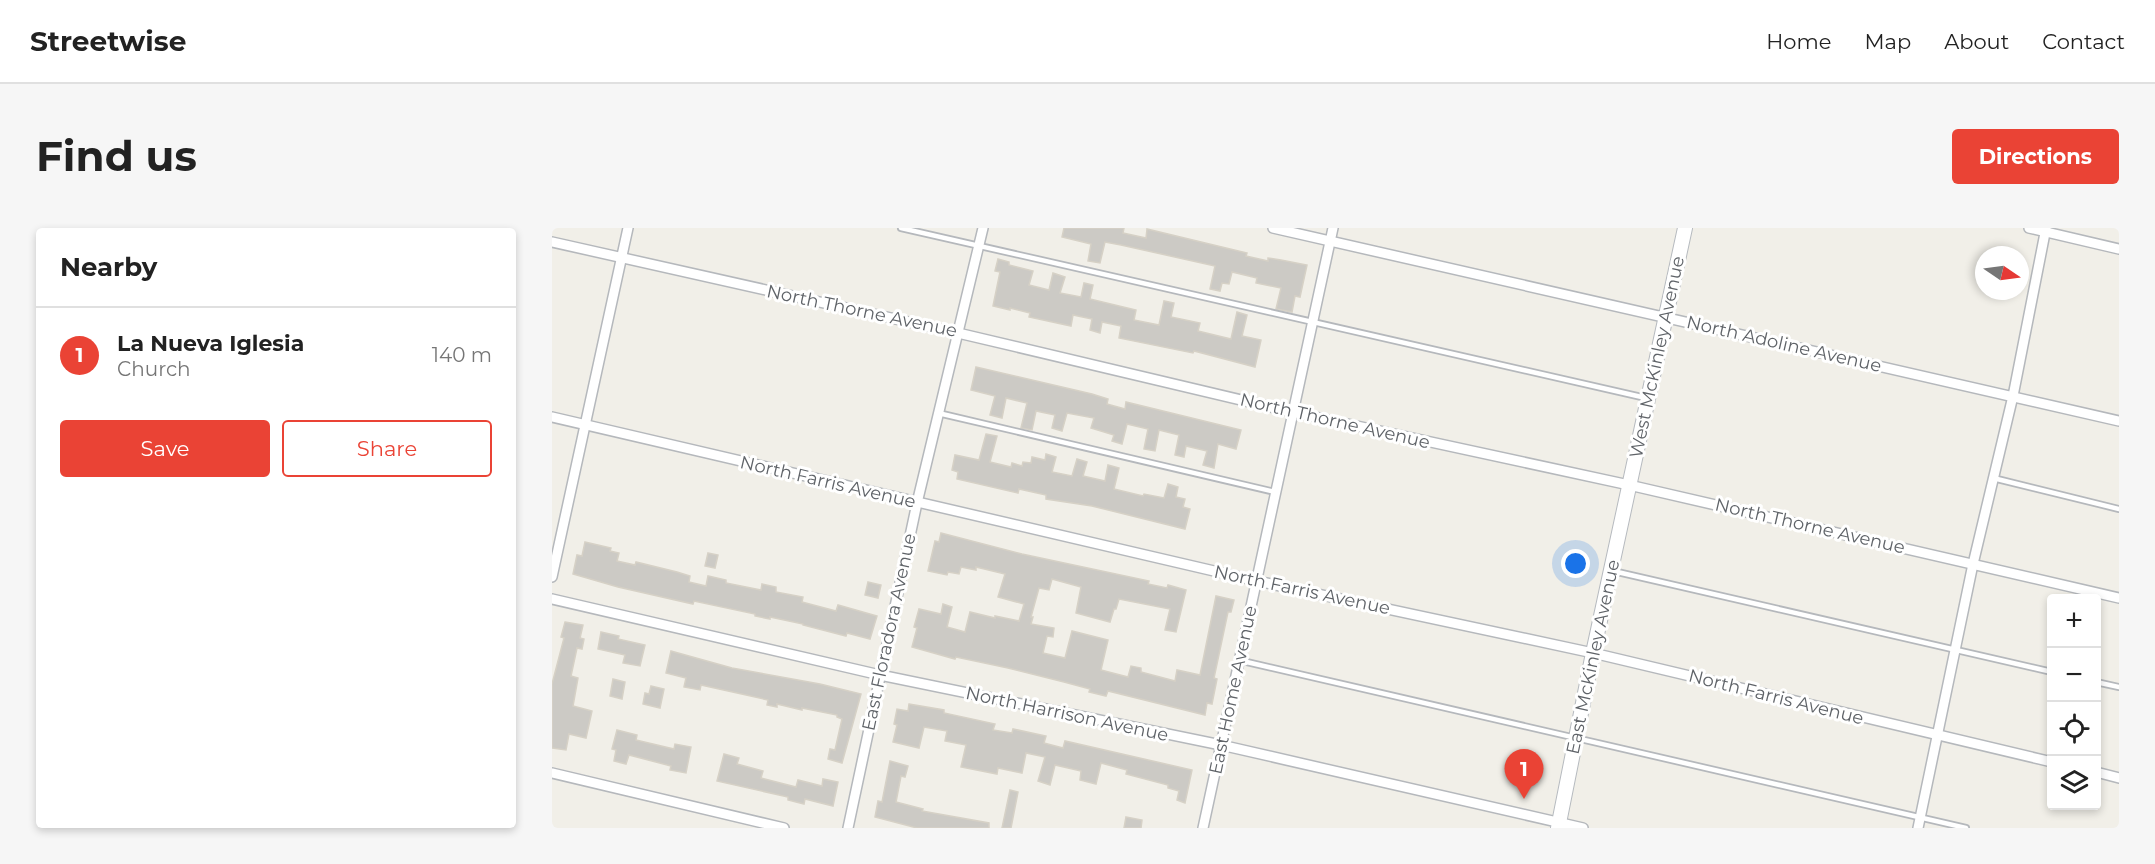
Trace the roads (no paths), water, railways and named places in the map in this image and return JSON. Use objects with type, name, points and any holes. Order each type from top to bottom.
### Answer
[{"type":"main road","name":"West McKinley Avenue","points":[[1629,485],[1684,228]]},
{"type":"main road","name":"East McKinley Avenue","points":[[1558,825],[1629,485]]},
{"type":"street","points":[[552,577],[628,228]]},
{"type":"street","name":"East Floradora Avenue","points":[[848,828],[917,503],[983,228]]},
{"type":"street","name":"North Adoline Avenue","points":[[1273,228],[2119,421]]},
{"type":"street","name":"East Home Avenue","points":[[1203,828],[1333,228]]},
{"type":"street","points":[[2029,228],[2046,230],[2119,249]]},
{"type":"street","points":[[1918,828],[1973,564],[2013,396],[2046,230]]},
{"type":"street","name":"North Thorne Avenue","points":[[552,242],[958,333],[1292,412],[1629,485],[2119,598]]},
{"type":"street","name":"North Farris Avenue","points":[[552,417],[1257,581],[1593,653],[2047,761]]},
{"type":"street","name":"North Harrison Avenue","points":[[552,599],[880,675],[1221,746],[1558,825],[1583,828]]},
{"type":"street","points":[[552,773],[784,828]]},
{"type":"street","points":[[2101,773],[2119,778]]},
{"type":"lane","points":[[901,228],[1648,398]]},
{"type":"lane","points":[[938,413],[1275,492]]},
{"type":"lane","points":[[1993,478],[2119,509]]},
{"type":"lane","points":[[1611,570],[2047,671]]},
{"type":"lane","points":[[1238,660],[1966,828]]},
{"type":"lane","points":[[2101,683],[2119,687]]},
{"type":"place","name":"La Nueva Iglesia","points":[[1524,799]]}]
